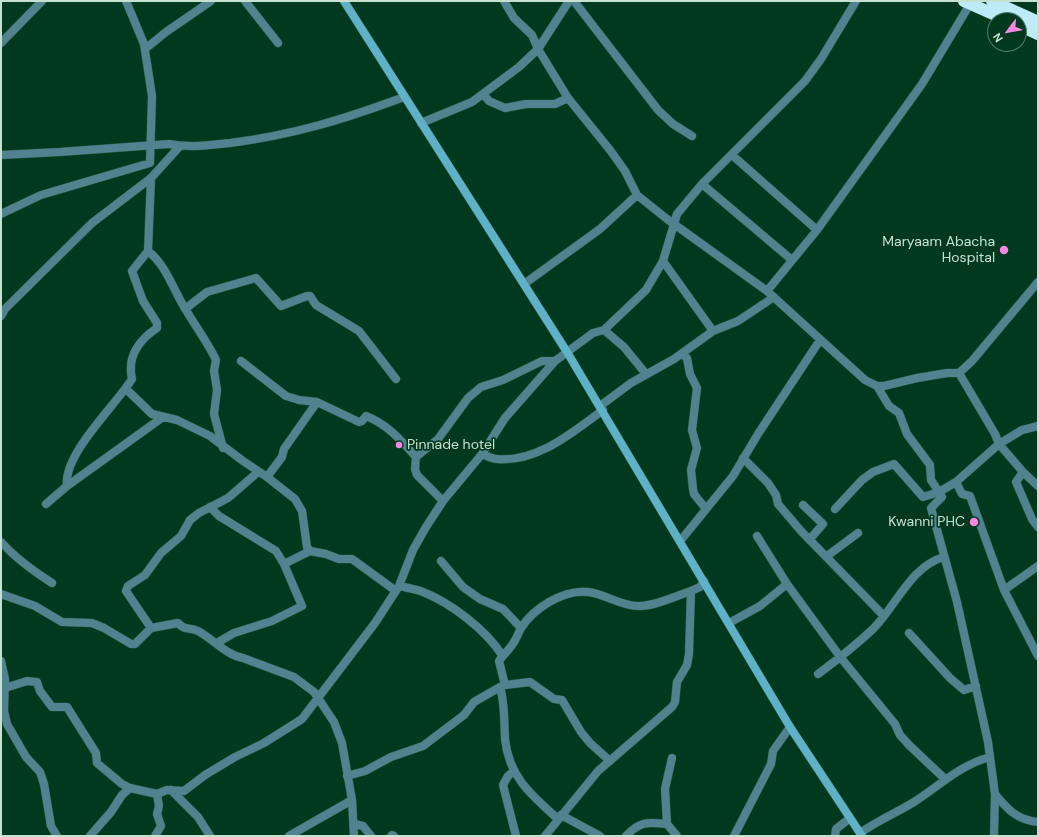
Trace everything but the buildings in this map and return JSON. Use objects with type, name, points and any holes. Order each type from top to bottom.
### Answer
[{"type":"highway","points":[[992,1],[1038,22]]},
{"type":"highway","points":[[967,2],[989,12]]},
{"type":"highway","points":[[1027,29],[1038,34]]},
{"type":"street","points":[[1,42],[42,1]]},
{"type":"street","points":[[1,214],[41,195],[150,163],[149,145],[152,96],[145,49],[126,1]]},
{"type":"street","points":[[145,49],[166,32],[211,1]]},
{"type":"street","points":[[245,1],[278,43]]},
{"type":"street","points":[[344,1],[602,408],[790,727],[861,834],[875,823],[896,813],[934,789],[945,779],[966,766],[990,757]]},
{"type":"street","points":[[504,1],[514,18],[532,35],[538,49],[568,98],[625,171],[637,195],[767,291],[865,380],[877,386],[884,386],[932,375],[959,373],[972,361],[1038,282]]},
{"type":"street","points":[[421,123],[461,108],[484,94],[520,67],[538,49],[569,1]]},
{"type":"street","points":[[574,1],[658,110],[673,124],[692,136]]},
{"type":"street","points":[[5,688],[27,681],[37,682],[40,691],[52,707],[67,707],[96,753],[97,763],[122,784],[130,788],[157,794],[171,790],[184,791],[205,775],[283,732],[302,719],[375,623],[397,588],[413,550],[443,501],[482,454],[505,418],[555,361],[593,333],[604,330],[646,290],[663,261],[678,214],[702,184],[805,81],[856,1]]},
{"type":"street","points":[[767,291],[817,230],[922,84],[967,2]]},
{"type":"street","points":[[484,94],[489,101],[505,108],[526,104],[555,104],[568,98]]},
{"type":"street","points":[[1,155],[169,144],[180,146],[213,145],[281,136],[313,128],[404,97]]},
{"type":"street","points":[[2,310],[92,223],[151,178],[180,146]]},
{"type":"street","points":[[732,155],[817,230]]},
{"type":"street","points":[[67,486],[66,479],[73,461],[102,416],[126,389],[132,379],[130,372],[139,343],[158,325],[143,301],[132,271],[148,251],[151,178]]},
{"type":"street","points":[[702,184],[792,260]]},
{"type":"street","points":[[524,284],[600,228],[637,195]]},
{"type":"street","points":[[148,251],[158,259],[184,309],[216,360],[214,371],[218,390],[214,414],[223,448]]},
{"type":"street","points":[[663,261],[713,332]]},
{"type":"street","points":[[184,309],[207,292],[256,278],[281,306],[310,296],[316,305],[355,328],[396,379]]},
{"type":"street","points":[[482,454],[496,459],[527,456],[559,441],[646,374],[682,354],[713,332],[738,321],[774,297]]},
{"type":"street","points":[[604,330],[624,347],[646,374]]},
{"type":"street","points":[[681,540],[722,490],[820,340]]},
{"type":"street","points":[[682,354],[687,358],[690,374],[697,388],[692,430],[697,448],[691,470],[693,489],[694,494],[706,509]]},
{"type":"street","points":[[241,361],[286,396],[299,400],[317,402],[359,422],[366,416],[378,420],[389,428],[416,457]]},
{"type":"street","points":[[443,501],[417,475],[415,469],[416,457],[438,439],[468,398],[481,387],[503,380],[542,362],[555,361]]},
{"type":"street","points":[[959,373],[995,434],[999,444],[1023,472],[1038,486]]},
{"type":"street","points":[[877,386],[889,406],[899,413],[907,434],[930,465],[931,480],[942,497],[931,508],[958,602],[990,757],[995,794],[994,836]]},
{"type":"street","points":[[126,389],[152,414],[177,420],[210,436],[223,448],[267,477],[295,499],[302,512],[307,547],[310,551]]},
{"type":"street","points":[[267,477],[282,457],[284,449],[317,402]]},
{"type":"street","points":[[46,504],[67,486],[163,417]]},
{"type":"street","points":[[835,509],[862,480],[873,472],[894,464],[923,497],[939,492],[956,482],[999,444],[1022,430],[1038,426]]},
{"type":"street","points":[[743,458],[768,483],[776,495],[778,504],[884,616]]},
{"type":"street","points":[[151,628],[126,591],[128,586],[149,571],[161,553],[180,536],[190,520],[210,507],[228,498],[258,472]]},
{"type":"street","points":[[1023,472],[1016,482],[1032,519],[1038,527]]},
{"type":"street","points":[[956,482],[962,494],[970,496],[1004,590],[1038,656]]},
{"type":"street","points":[[803,505],[823,524],[810,538]]},
{"type":"street","points":[[210,507],[219,516],[274,549],[284,564],[302,606],[272,621],[234,633],[217,643]]},
{"type":"street","points":[[827,556],[858,533]]},
{"type":"street","points":[[758,536],[787,584],[841,658],[895,724],[900,735],[945,779]]},
{"type":"street","points":[[1,542],[12,554],[32,571],[52,583]]},
{"type":"street","points":[[284,564],[310,551],[326,554],[339,559],[352,559],[397,588],[424,592],[453,607],[485,635],[502,655]]},
{"type":"street","points":[[818,674],[841,658],[873,628],[921,569],[944,557]]},
{"type":"street","points":[[441,561],[463,587],[480,600],[503,609],[521,628]]},
{"type":"street","points":[[1004,590],[1038,566]]},
{"type":"street","points":[[600,836],[559,817],[524,787],[514,771],[506,740],[503,686],[499,661],[502,655],[513,644],[521,628],[534,612],[544,605],[576,592],[587,592],[639,606],[691,591],[700,587],[704,581]]},
{"type":"street","points":[[729,623],[760,606],[787,584]]},
{"type":"street","points":[[546,836],[559,817],[598,770],[610,761],[652,722],[669,710],[675,702],[677,682],[687,665],[689,654],[691,591]]},
{"type":"street","points":[[1,594],[35,606],[62,622],[92,623],[104,628],[131,644],[135,644],[151,628],[178,623],[183,628],[195,630],[217,643],[234,657],[243,658],[294,677],[314,692],[339,732],[352,800],[355,824],[354,836]]},
{"type":"street","points":[[909,633],[964,690],[976,686]]},
{"type":"street","points":[[1,661],[5,678],[4,711],[7,724],[26,757],[40,772],[44,784],[51,826],[57,836]]},
{"type":"street","points":[[347,776],[365,771],[390,757],[423,746],[464,715],[474,702],[503,686],[530,682],[554,699],[562,700],[581,732],[590,743],[610,761]]},
{"type":"street","points":[[734,836],[771,764],[773,751],[790,727]]},
{"type":"street","points":[[672,758],[665,789],[667,824],[677,836]]},
{"type":"street","points":[[514,771],[508,776],[503,785],[516,836]]},
{"type":"street","points":[[90,836],[111,812],[122,795],[130,788]]},
{"type":"street","points":[[171,790],[198,817],[210,836]]},
{"type":"street","points":[[155,836],[161,826],[156,814],[159,806],[157,794]]},
{"type":"street","points":[[995,794],[1010,812],[1030,821],[1038,822]]},
{"type":"street","points":[[289,836],[352,800]]},
{"type":"street","points":[[835,836],[836,829],[850,818]]},
{"type":"street","points":[[626,836],[634,827],[643,823],[667,824]]},
{"type":"street","points":[[355,824],[364,826],[371,836]]},
{"type":"street","points":[[390,836],[392,834],[394,836]]},
{"type":"place","name":"Maryaam Abacha Hospital","points":[[1004,250]]},
{"type":"place","name":"Pinnade hotel","points":[[399,445]]},
{"type":"place","name":"Kwanni PHC","points":[[974,522]]}]
